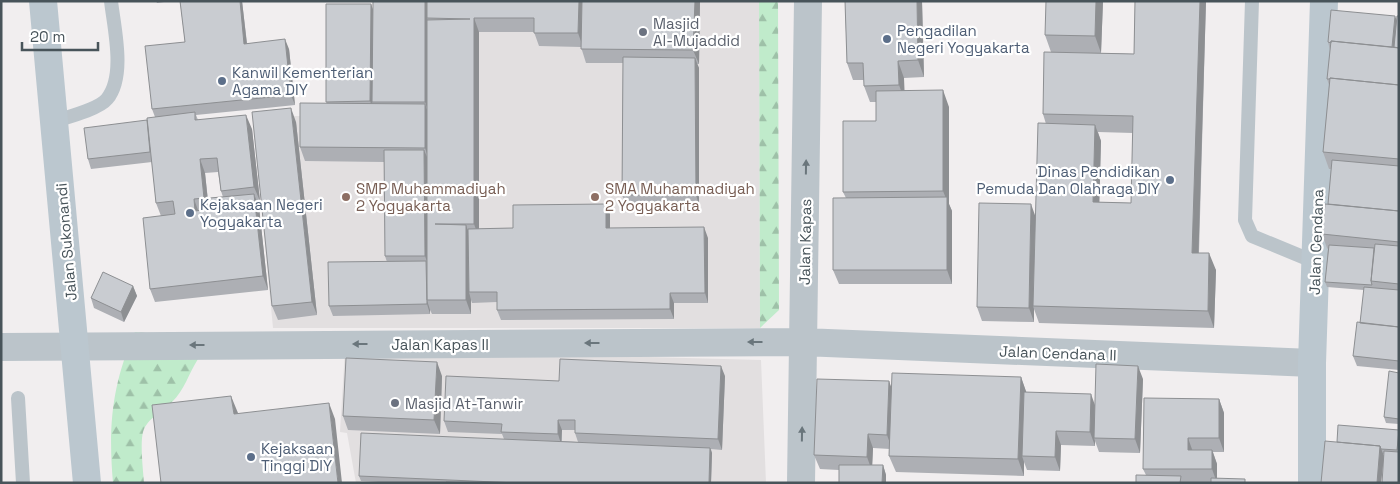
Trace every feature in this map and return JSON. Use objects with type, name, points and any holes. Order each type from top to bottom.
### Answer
[{"type":"street","name":"Jalan Sukonandi","points":[[43,1],[87,483]]},
{"type":"street","name":"Jalan Kapas","points":[[801,483],[808,1]]},
{"type":"street","name":"Jalan Cendana","points":[[1312,483],[1312,363],[1324,8]]},
{"type":"street","points":[[1324,8],[1352,17]]},
{"type":"street","name":"Jalan Kapas II","points":[[1,347],[803,342]]},
{"type":"street","name":"Jalan Cendana II","points":[[803,342],[1312,363]]},
{"type":"lane","points":[[55,121],[83,112],[107,100],[114,85],[118,70],[111,1]]},
{"type":"lane","points":[[1252,1],[1244,220],[1252,236],[1315,262]]},
{"type":"lane","points":[[18,398],[24,483]]},
{"type":"shaded area","name":"SMA Muhammadiyah 2 Yogyakarta","points":[[377,1],[759,1],[760,328],[273,328],[253,116],[376,116]]},
{"type":"shaded area","points":[[345,349],[761,360],[766,483],[356,483],[347,433],[340,432]]},
{"type":"green space","points":[[759,1],[778,1],[779,310],[760,328]]},
{"type":"green space","points":[[135,332],[159,334],[198,359],[176,398],[145,427],[142,443],[144,483],[113,483],[111,443],[114,406],[121,370]]},
{"type":"building","name":"Kanwil Kementerian Agama DIY","points":[[180,1],[240,1],[244,44],[285,39],[291,95],[152,109],[145,46],[185,42]]},
{"type":"building","points":[[373,1],[425,1],[425,102],[372,102]]},
{"type":"building","points":[[427,1],[579,1],[578,33],[534,33],[534,18],[474,18],[474,224],[435,224],[466,225],[466,300],[427,300],[427,20],[470,19],[427,18]]},
{"type":"building","name":"Masjid Al-Mujaddid","points":[[582,1],[695,1],[693,50],[581,49]]},
{"type":"building","name":"Pengadilan Negeri Yogyakarta","points":[[845,1],[917,1],[918,60],[898,61],[899,85],[864,86],[863,63],[847,63]]},
{"type":"building","points":[[1046,1],[1096,1],[1095,36],[1045,35]]},
{"type":"building","name":"Dinas Pendidikan Pemuda Dan Olahraga DIY","points":[[1135,1],[1200,1],[1192,253],[1209,253],[1208,311],[1033,306],[1038,123],[1095,125],[1093,202],[1131,203],[1133,116],[1043,114],[1044,52],[1134,54]]},
{"type":"building","points":[[326,4],[371,4],[370,101],[326,102]]},
{"type":"building","points":[[1331,10],[1395,16],[1392,47],[1328,42]]},
{"type":"building","points":[[1397,16],[1399,16],[1399,48],[1394,47]]},
{"type":"building","points":[[1331,41],[1399,48],[1399,85],[1327,79]]},
{"type":"building","points":[[623,57],[695,58],[696,195],[622,195]]},
{"type":"building","points":[[1330,78],[1399,85],[1399,159],[1323,152]]},
{"type":"building","points":[[943,90],[943,191],[843,192],[843,121],[876,121],[876,91]]},
{"type":"building","points":[[300,103],[425,104],[425,148],[300,147]]},
{"type":"building","points":[[291,108],[312,302],[272,306],[252,112]]},
{"type":"building","points":[[195,112],[195,120],[246,115],[254,187],[221,191],[217,158],[200,159],[204,198],[194,199],[195,211],[211,209],[210,198],[254,194],[263,276],[150,289],[143,218],[175,214],[173,201],[156,203],[147,118]]},
{"type":"building","points":[[147,120],[150,152],[88,159],[84,128]]},
{"type":"building","points":[[384,150],[424,150],[425,256],[385,256]]},
{"type":"building","points":[[1332,160],[1399,166],[1399,211],[1328,204]]},
{"type":"building","points":[[947,197],[947,270],[833,270],[833,198]]},
{"type":"building","points":[[979,203],[1031,204],[1029,308],[977,307]]},
{"type":"building","points":[[606,204],[606,228],[704,227],[705,293],[670,293],[670,309],[497,310],[497,292],[469,292],[468,229],[513,228],[513,205]]},
{"type":"building","points":[[1325,204],[1399,211],[1399,242],[1322,234]]},
{"type":"building","points":[[1375,244],[1399,246],[1399,284],[1371,281]]},
{"type":"building","points":[[1329,245],[1374,248],[1372,285],[1325,282]]},
{"type":"building","points":[[426,261],[427,304],[329,306],[328,262]]},
{"type":"building","points":[[103,272],[133,286],[121,312],[91,298]]},
{"type":"building","points":[[1364,287],[1399,290],[1399,327],[1360,323]]},
{"type":"building","points":[[1357,322],[1399,327],[1399,361],[1353,356]]},
{"type":"building","name":"Masjid At-Tanwir","points":[[346,358],[437,362],[434,420],[343,416]]},
{"type":"building","points":[[560,359],[721,366],[718,439],[575,433],[575,420],[558,420],[558,434],[501,432],[502,424],[444,421],[446,376],[559,381]]},
{"type":"building","points":[[1096,364],[1138,366],[1135,439],[1094,438]]},
{"type":"building","points":[[1389,371],[1399,373],[1399,419],[1384,417]]},
{"type":"building","points":[[892,373],[1021,377],[1018,459],[889,456]]},
{"type":"building","points":[[817,379],[889,381],[887,435],[868,434],[867,457],[814,455]]},
{"type":"building","points":[[1024,392],[1091,394],[1090,432],[1056,431],[1055,457],[1022,456]]},
{"type":"building","name":"Kejaksaan Tinggi DIY","points":[[231,396],[234,414],[329,403],[338,483],[161,483],[152,405]]},
{"type":"building","points":[[1144,398],[1219,399],[1219,438],[1188,438],[1188,450],[1212,450],[1212,469],[1143,469]]},
{"type":"building","points":[[1338,425],[1399,430],[1397,450],[1381,449],[1380,446],[1337,442]]},
{"type":"building","points":[[361,433],[710,448],[709,483],[517,483],[359,476]]},
{"type":"building","points":[[1325,441],[1380,446],[1377,483],[1321,483]]},
{"type":"building","points":[[1384,451],[1399,452],[1399,483],[1382,483]]},
{"type":"building","points":[[839,465],[883,465],[882,483],[839,483]]},
{"type":"building","points":[[1136,475],[1181,476],[1180,483],[1136,483]]},
{"type":"building","points":[[1211,478],[1245,479],[1245,483],[1211,483]]},
{"type":"place","name":"Masjid Al-Mujaddid","points":[[643,32]]},
{"type":"place","name":"Pengadilan Negeri Yogyakarta","points":[[887,39]]},
{"type":"place","name":"Kanwil Kementerian Agama DIY","points":[[222,81]]},
{"type":"place","name":"Dinas Pendidikan Pemuda Dan Olahraga DIY","points":[[1170,180]]},
{"type":"place","name":"SMP Muhammadiyah 2 Yogyakarta","points":[[346,197]]},
{"type":"place","name":"SMA Muhammadiyah 2 Yogyakarta","points":[[595,197]]},
{"type":"place","name":"Kejaksaan Negeri Yogyakarta","points":[[190,213]]},
{"type":"place","name":"Masjid At-Tanwir","points":[[395,403]]},
{"type":"place","name":"Kejaksaan Tinggi DIY","points":[[251,457]]}]
